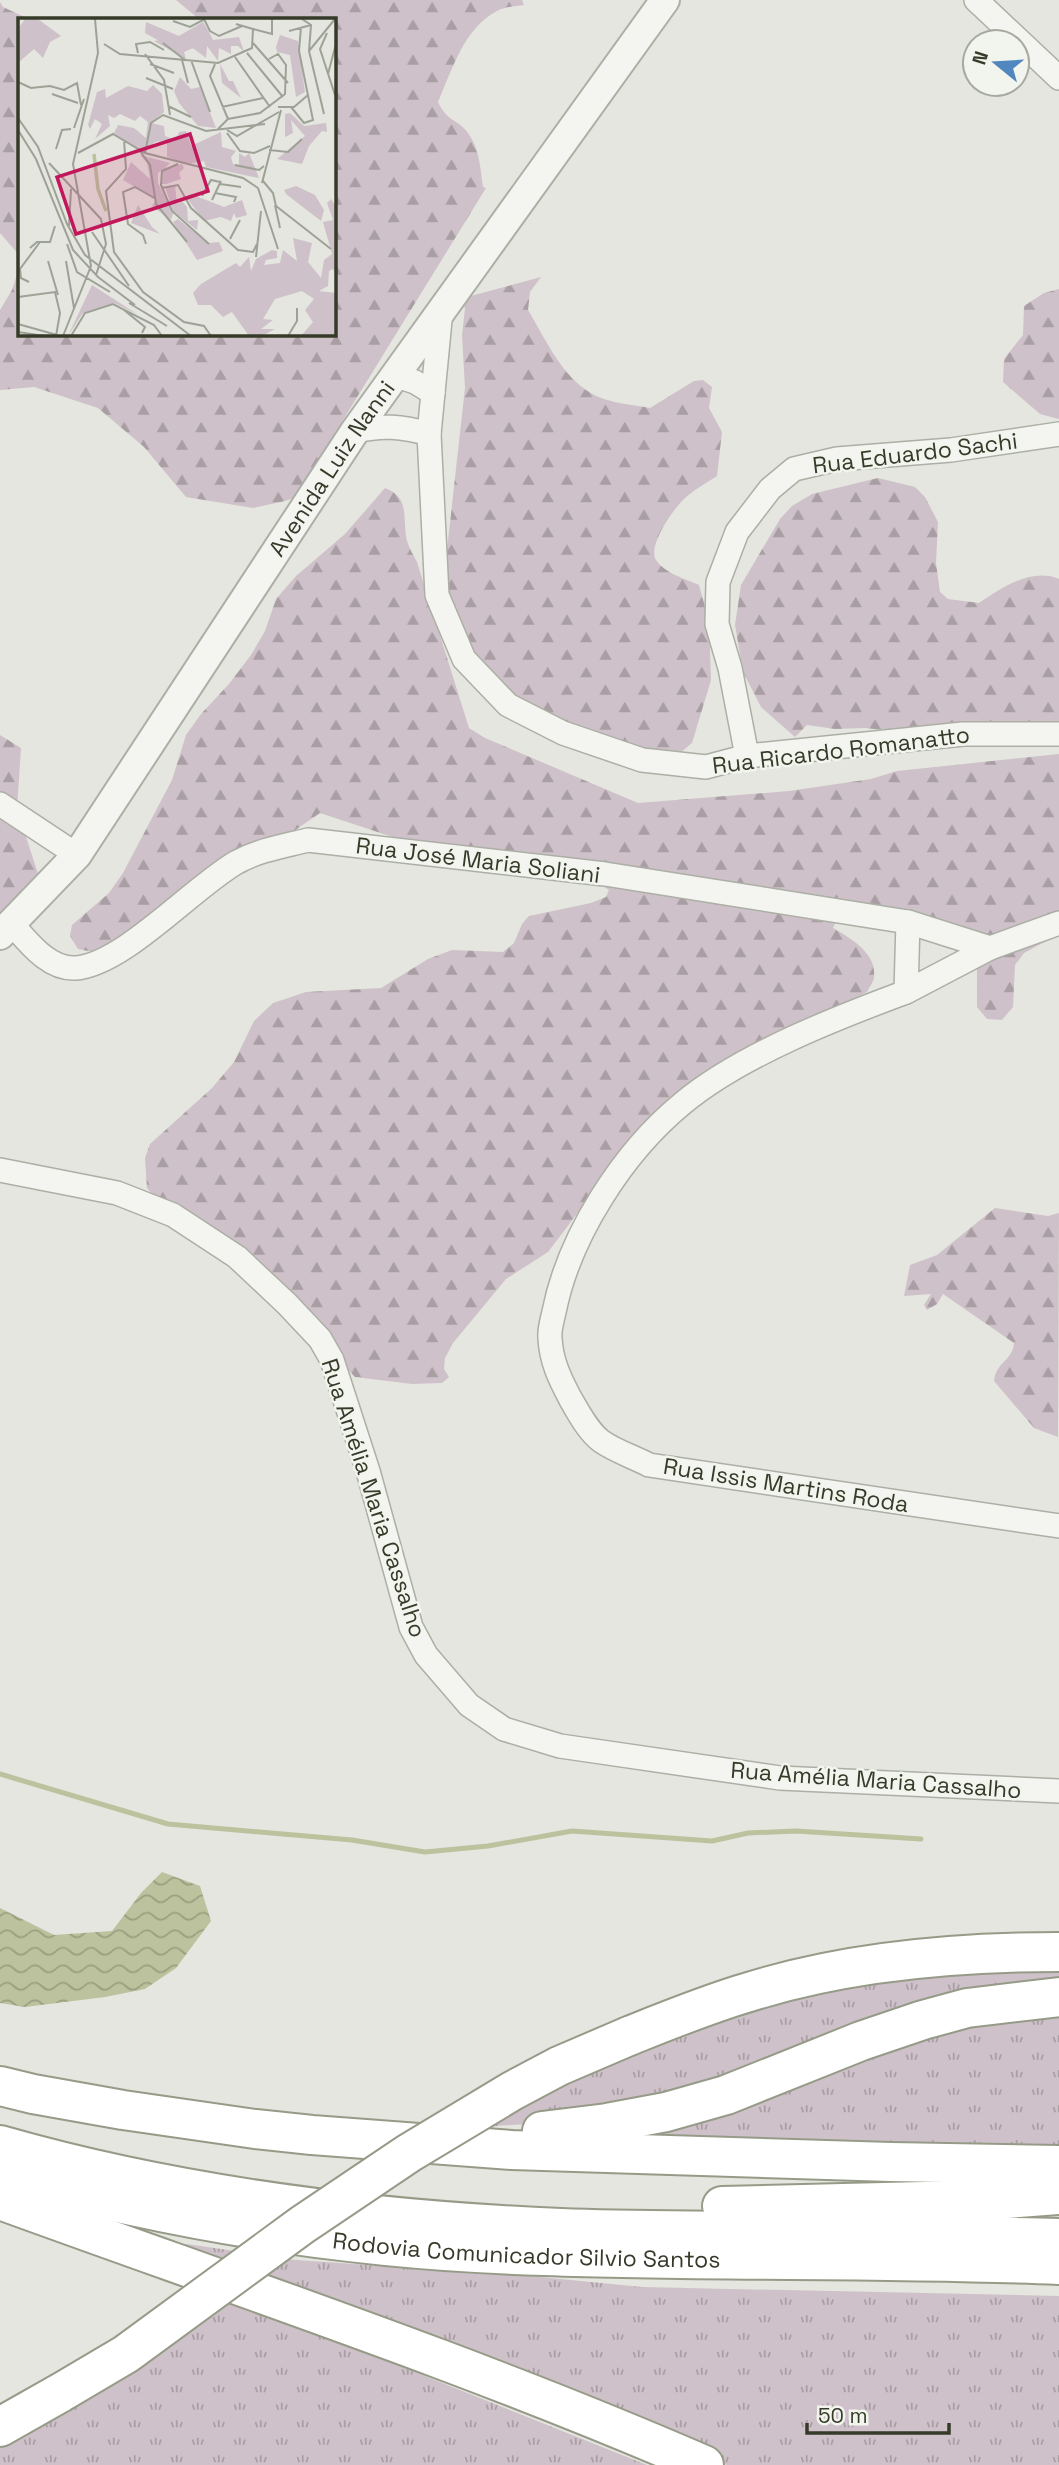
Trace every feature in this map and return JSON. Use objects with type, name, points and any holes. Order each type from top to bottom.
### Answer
[{"type":"highway","points":[[0,2427],[126,2354],[302,2225],[409,2153],[559,2066],[629,2036],[749,1992],[814,1975],[940,1956],[1059,1952]]},
{"type":"highway","points":[[255,2129],[485,2134],[607,2123],[666,2112],[726,2095],[861,2041],[923,2020],[967,2008],[1059,1997]]},
{"type":"highway","points":[[0,2086],[46,2096],[255,2129],[512,2150],[1059,2165]]},
{"type":"highway","name":"Rodovia Comunicador Silvio Santos","points":[[0,2144],[50,2159],[145,2180],[298,2207],[403,2217],[562,2228],[1059,2238]]},
{"type":"highway","name":"Rodovia Comunicador Silvio Santos","points":[[0,2173],[160,2212],[250,2230],[348,2242],[543,2256],[1059,2265]]},
{"type":"highway","points":[[298,2207],[406,2204],[563,2210],[1006,2199],[1059,2195]]},
{"type":"highway","points":[[0,2200],[359,2327],[605,2422],[704,2465]]},
{"type":"street","name":"Avenida Luiz Nanni","points":[[6,930],[77,855],[355,431],[664,0]]},
{"type":"street","points":[[976,0],[1059,78]]},
{"type":"street","name":"Rua Ricardo Romanatto","points":[[441,310],[429,434],[436,595],[464,659],[508,705],[563,733],[642,760],[706,767],[747,757],[963,734],[1059,734]]},
{"type":"street","points":[[394,375],[415,382],[433,393]]},
{"type":"street","points":[[355,431],[380,425],[405,427],[429,434]]},
{"type":"street","name":"Rua Eduardo Sachi","points":[[747,757],[730,668],[718,624],[718,582],[737,532],[770,489],[794,469],[837,459],[951,450],[1059,434]]},
{"type":"street","points":[[0,804],[77,855]]},
{"type":"street","name":"Rua José Maria Soliani","points":[[6,930],[54,964],[75,968],[97,964],[125,947],[237,862],[264,850],[308,840],[605,874],[908,922],[990,948]]},
{"type":"street","points":[[908,922],[906,992],[990,948],[1059,923]]},
{"type":"street","name":"Rua Issis Martins Roda","points":[[906,992],[810,1031],[714,1081],[683,1103],[648,1136],[613,1181],[574,1248],[558,1290],[549,1337],[557,1374],[578,1413],[600,1440],[649,1465],[1059,1527]]},
{"type":"street","name":"Rua Amélia Maria Cassalho","points":[[0,1171],[117,1193],[173,1215],[237,1257],[320,1339],[332,1360],[368,1471],[411,1627],[426,1655],[469,1705],[505,1729],[560,1746],[780,1778],[1059,1791]]},
{"type":"green space","points":[[176,0],[522,0],[524,5],[500,10],[476,28],[460,51],[438,102],[445,113],[464,128],[472,139],[479,159],[483,187],[486,188],[343,420],[319,489],[285,501],[253,508],[186,497],[144,447],[98,408],[34,387],[0,390],[0,310],[12,290],[18,271],[18,336],[336,336],[336,18],[198,18]]},
{"type":"green space","points":[[0,2],[3,7],[27,18],[18,18],[18,254],[0,233]]},
{"type":"green space","points":[[541,277],[530,292],[528,310],[560,364],[586,390],[609,400],[650,408],[694,381],[703,380],[712,387],[709,408],[722,432],[717,476],[680,503],[658,537],[654,554],[664,569],[699,585],[709,621],[711,680],[692,743],[680,753],[598,745],[500,694],[460,638],[444,577],[465,388],[462,336],[465,308],[462,302],[467,297]]},
{"type":"green space","points":[[1059,289],[1059,419],[1040,414],[1003,382],[1004,359],[1023,335],[1024,306],[1044,293]]},
{"type":"green space","points":[[878,478],[915,487],[925,497],[938,522],[936,563],[940,592],[948,599],[979,603],[1028,577],[1049,576],[1059,579],[1059,728],[893,731],[807,725],[795,737],[761,707],[743,672],[735,625],[741,585],[780,519],[792,506],[812,494]]},
{"type":"green space","points":[[385,488],[398,496],[401,502],[408,543],[417,562],[469,728],[485,738],[638,803],[789,791],[871,779],[897,771],[1059,754],[1059,934],[1024,953],[1015,965],[1013,1007],[1002,1020],[987,1019],[977,1007],[977,969],[967,954],[920,934],[864,922],[835,923],[833,928],[861,947],[871,961],[874,979],[867,992],[741,1056],[617,1161],[548,1252],[506,1279],[453,1343],[445,1358],[444,1369],[449,1377],[442,1383],[412,1384],[355,1377],[329,1350],[168,1213],[147,1188],[145,1158],[150,1144],[212,1088],[234,1062],[254,1021],[273,1003],[306,992],[381,988],[428,959],[452,950],[503,952],[514,943],[522,924],[529,916],[591,903],[606,897],[609,890],[598,883],[441,853],[320,813],[265,851],[247,872],[194,894],[105,949],[93,952],[78,949],[70,936],[72,925],[109,893],[123,873],[172,780],[186,735],[251,655],[265,631],[276,599],[296,576],[345,534]]},
{"type":"green space","points":[[0,735],[21,748],[17,809],[39,877],[0,944]]},
{"type":"green space","points":[[995,1208],[1048,1216],[1059,1213],[1058,1437],[1034,1428],[994,1381],[1014,1343],[943,1294],[937,1304],[927,1310],[924,1305],[931,1294],[904,1296],[910,1265],[937,1255]]},
{"type":"green space","points":[[1059,1969],[1059,1988],[744,2079],[542,2123],[481,2127],[595,2065],[734,2013],[852,1986],[959,1972]]},
{"type":"green space","points":[[1059,2003],[1059,2148],[607,2139],[844,2058]]},
{"type":"green space","points":[[162,2244],[187,2244],[235,2251],[216,2263]]},
{"type":"green space","points":[[282,2259],[530,2276],[642,2287],[1059,2296],[1059,2465],[727,2465],[556,2392],[257,2277]]},
{"type":"green space","points":[[227,2299],[647,2465],[0,2465],[0,2429]]},
{"type":"water","points":[[162,1872],[200,1886],[211,1921],[176,1968],[145,1989],[105,1997],[25,2007],[0,2003],[0,1908],[54,1935],[112,1931],[141,1893]]},
{"type":"waterway","points":[[0,1774],[168,1824],[352,1840],[425,1852],[488,1846],[572,1831],[712,1841],[748,1833],[796,1831],[921,1839]]}]
